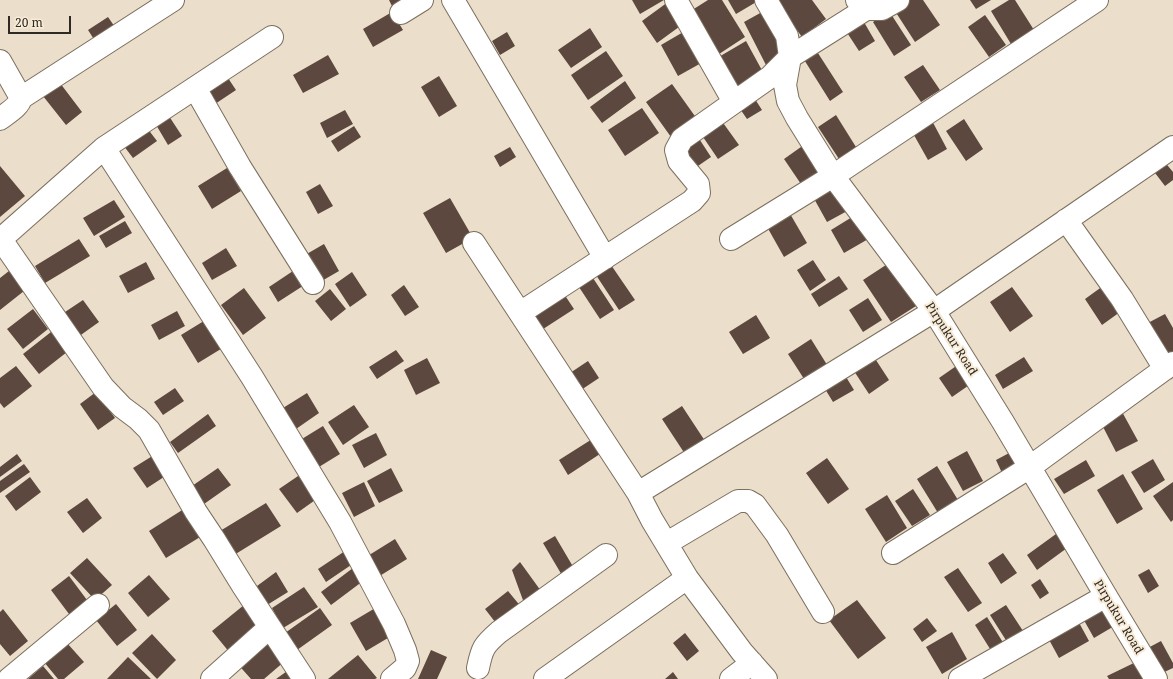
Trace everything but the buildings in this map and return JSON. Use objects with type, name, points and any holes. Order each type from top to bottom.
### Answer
[{"type":"street","points":[[401,13],[422,0]]},
{"type":"street","points":[[453,0],[605,258]]},
{"type":"street","points":[[676,0],[734,102]]},
{"type":"street","name":"Pirpukur Road","points":[[766,0],[787,36],[790,57],[785,84],[788,101],[833,176],[934,311],[1003,422],[1156,679]]},
{"type":"street","points":[[520,313],[692,201],[699,193],[698,184],[679,160],[676,150],[682,139],[770,77],[790,57],[861,5],[882,9],[898,0]]},
{"type":"street","points":[[731,240],[833,176],[1097,0]]},
{"type":"street","points":[[0,119],[17,106],[21,98],[163,2]]},
{"type":"street","points":[[272,37],[104,148],[0,239],[103,387],[122,407],[138,419],[149,430],[196,512],[304,679]]},
{"type":"street","points":[[0,61],[21,98]]},
{"type":"street","points":[[195,88],[240,167],[313,283]]},
{"type":"street","points":[[638,493],[934,311],[1173,147]]},
{"type":"street","points":[[104,148],[252,377],[340,522],[394,624],[405,650],[408,661],[405,668],[392,679]]},
{"type":"street","points":[[893,554],[1030,467],[1169,366],[1066,220]]},
{"type":"street","points":[[474,243],[638,493],[687,578],[737,646],[759,671],[731,679]]},
{"type":"street","points":[[667,544],[738,501],[748,501],[755,505],[777,535],[823,612]]},
{"type":"street","points":[[479,675],[482,650],[488,642],[499,632],[606,555]]},
{"type":"street","points":[[545,679],[687,578]]},
{"type":"street","points":[[960,679],[1106,596]]},
{"type":"street","points":[[9,679],[98,604]]},
{"type":"street","points":[[212,679],[270,627]]}]
